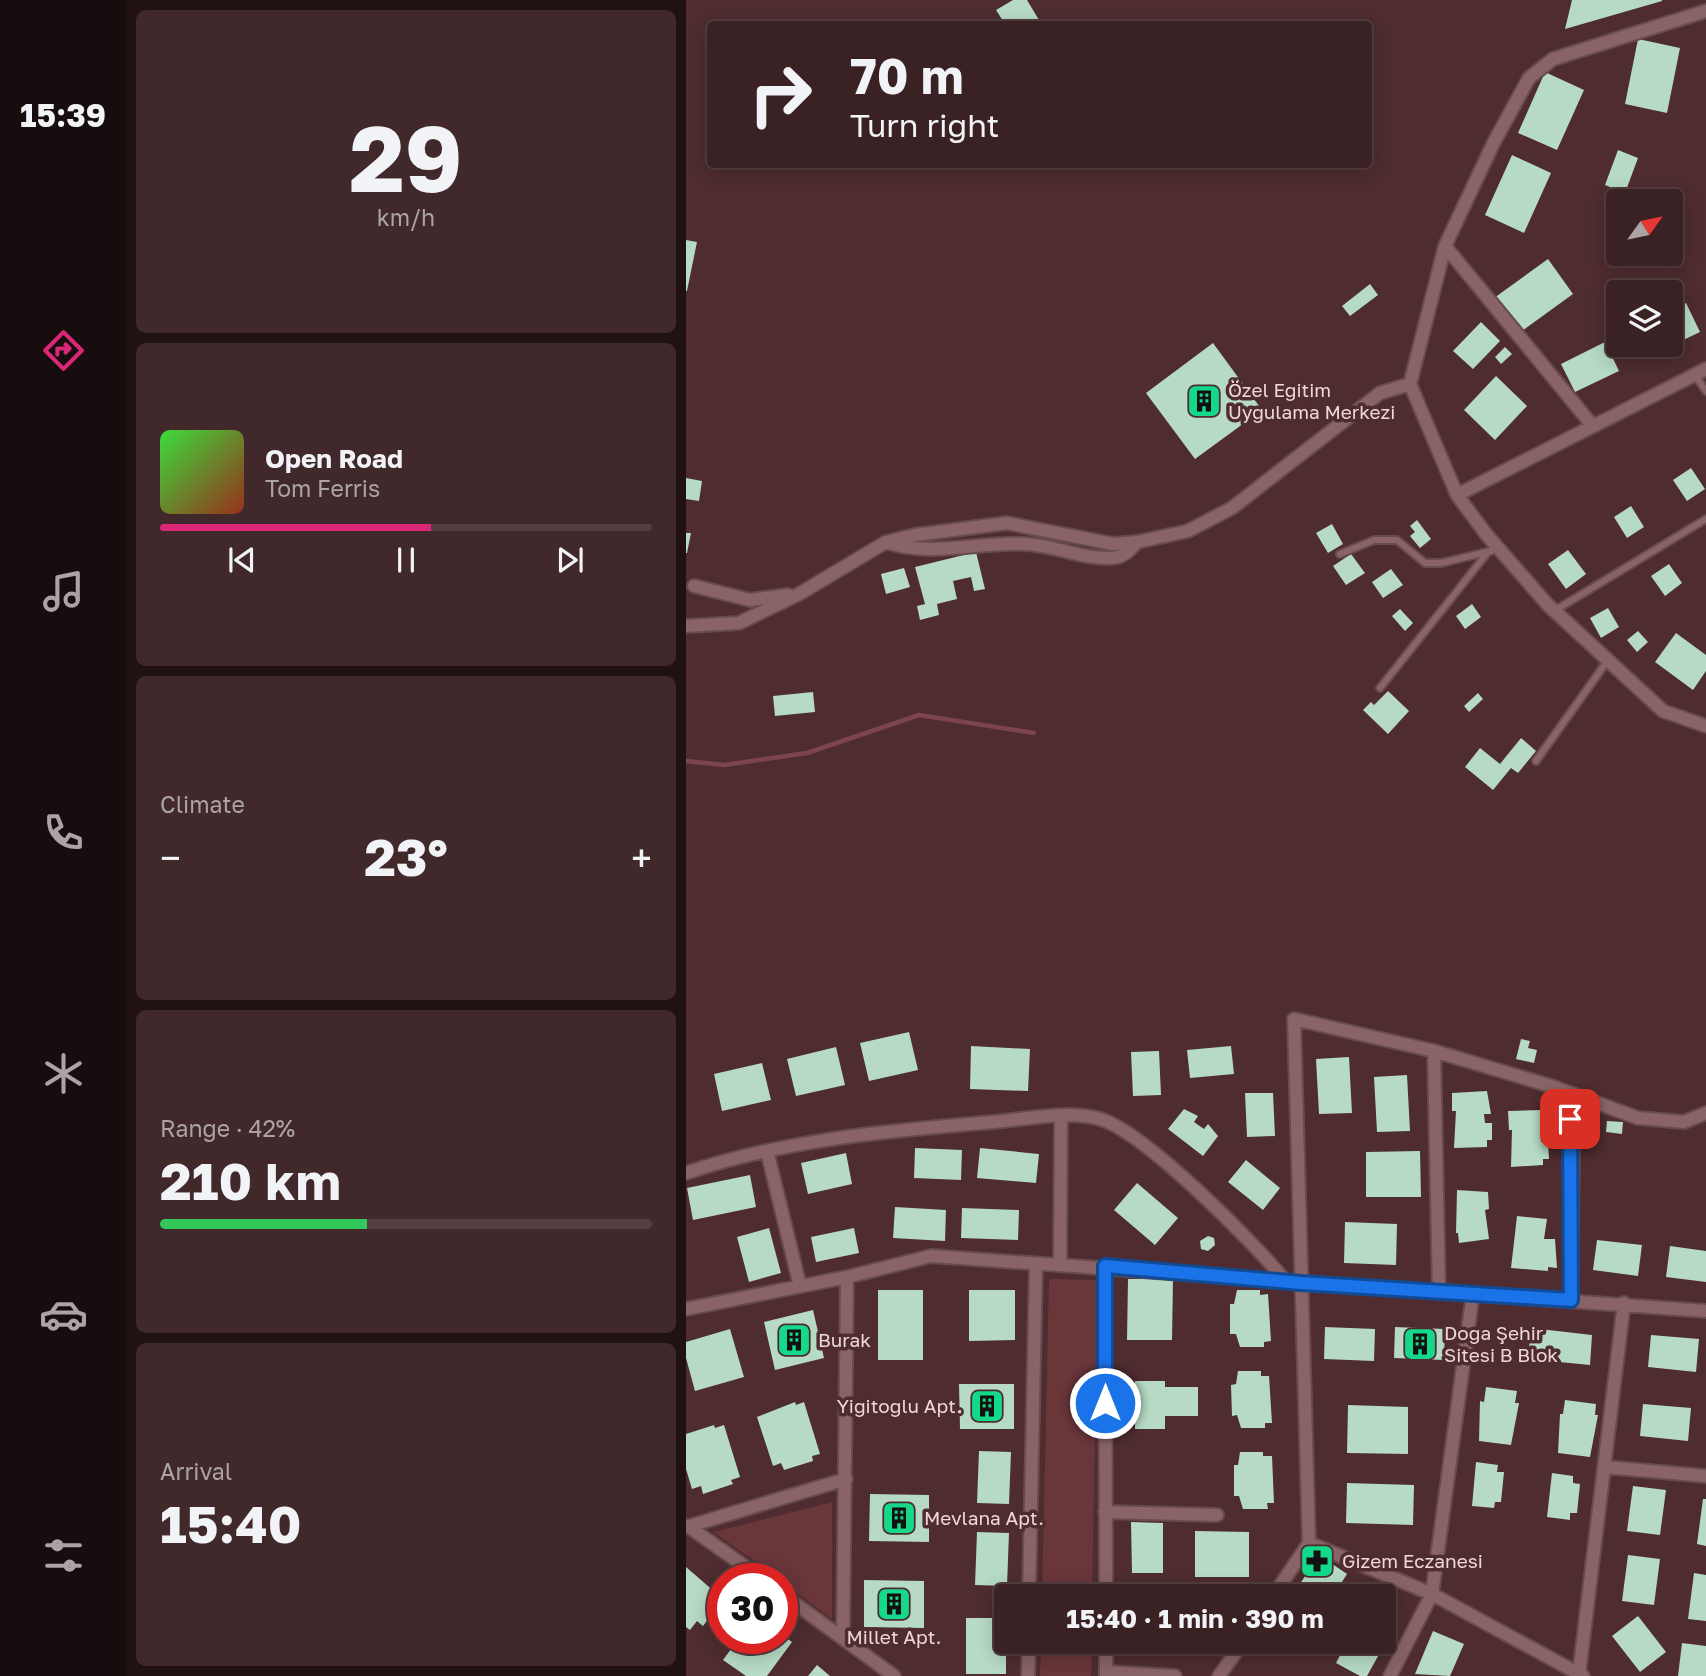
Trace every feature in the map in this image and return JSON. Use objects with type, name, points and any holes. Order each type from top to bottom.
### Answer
[{"type":"street","points":[[1706,11],[1553,59],[1529,78],[1494,142],[1445,246],[1410,384],[1457,495],[1494,551],[1554,611],[1663,711],[1706,726]]},
{"type":"street","points":[[1445,246],[1592,425]]},
{"type":"street","points":[[1457,495],[1701,372]]},
{"type":"street","points":[[686,626],[739,623],[799,594],[886,542],[957,527],[1007,523],[1113,544],[1137,542],[1188,531],[1232,509],[1380,393],[1410,384]]},
{"type":"street","points":[[886,542],[906,549],[1029,544],[1070,554],[1113,558],[1124,556],[1137,542]]},
{"type":"street","points":[[694,586],[750,600],[799,594]]},
{"type":"street","points":[[1281,1584],[1309,1543],[1294,1019],[1434,1051],[1638,1118],[1684,1122],[1706,1113]]},
{"type":"street","points":[[1434,1051],[1439,1292]]},
{"type":"street","points":[[1568,1093],[1573,1144],[1571,1300]]},
{"type":"street","points":[[686,1173],[729,1158],[840,1136],[1061,1116],[1100,1119],[1133,1135],[1262,1251],[1286,1282]]},
{"type":"street","points":[[1060,1265],[1061,1116]]},
{"type":"street","points":[[767,1151],[800,1286]]},
{"type":"street","points":[[686,1308],[847,1277],[931,1256],[1036,1265],[1105,1266],[1286,1282],[1624,1303],[1706,1311]]},
{"type":"street","points":[[1029,1584],[1036,1265]]},
{"type":"street","points":[[1105,1266],[1106,1584]]},
{"type":"street","points":[[843,1638],[847,1277]]},
{"type":"street","points":[[1390,1676],[1433,1594],[1473,1293]]},
{"type":"street","points":[[1309,1543],[1433,1594],[1523,1646],[1581,1675],[1624,1303]]},
{"type":"street","points":[[1605,1467],[1706,1476]]},
{"type":"street","points":[[687,1526],[846,1479]]},
{"type":"street","points":[[1105,1513],[1217,1515]]},
{"type":"street","points":[[687,1526],[740,1563]]},
{"type":"street","points":[[798,1606],[894,1676]]},
{"type":"street","points":[[1028,1654],[1028,1676]]},
{"type":"street","points":[[1106,1654],[1106,1674],[1175,1676]]},
{"type":"street","points":[[1219,1676],[1235,1654]]},
{"type":"lane","points":[[1701,372],[1706,391]]},
{"type":"lane","points":[[1554,611],[1706,519]]},
{"type":"lane","points":[[1340,554],[1374,540],[1397,540],[1425,562],[1441,563],[1494,551]]},
{"type":"lane","points":[[1380,688],[1494,551]]},
{"type":"lane","points":[[1536,761],[1608,660]]},
{"type":"shaded area","points":[[1049,1279],[1098,1280],[1092,1584],[1042,1584]]},
{"type":"shaded area","points":[[832,1502],[832,1619],[798,1594],[798,1563],[756,1563],[714,1532]]},
{"type":"shaded area","points":[[1041,1654],[1092,1654],[1091,1676],[1040,1676]]},
{"type":"building","points":[[1013,0],[1027,0],[1039,20],[1003,21],[996,10]]},
{"type":"building","points":[[1572,0],[1662,0],[1662,1],[1565,29]]},
{"type":"building","points":[[1638,39],[1680,48],[1667,113],[1625,104]]},
{"type":"building","points":[[1545,72],[1584,90],[1557,150],[1518,133]]},
{"type":"building","points":[[1618,150],[1638,158],[1626,189],[1615,189],[1605,185]]},
{"type":"building","points":[[1512,155],[1551,173],[1524,233],[1485,215]]},
{"type":"building","points":[[686,240],[697,242],[687,291],[686,291]]},
{"type":"building","points":[[1548,259],[1573,294],[1519,333],[1494,298]]},
{"type":"building","points":[[1370,284],[1378,295],[1350,316],[1342,306]]},
{"type":"building","points":[[1686,303],[1700,332],[1683,340],[1683,305]]},
{"type":"building","points":[[1481,322],[1500,341],[1473,369],[1453,351]]},
{"type":"building","points":[[1605,342],[1606,357],[1612,357],[1619,371],[1575,392],[1561,364]]},
{"type":"building","name":"Özel Eğitim Uygulama Merkezi","points":[[1213,343],[1262,410],[1195,459],[1146,393]]},
{"type":"building","points":[[1505,347],[1512,354],[1501,364],[1495,357]]},
{"type":"building","points":[[1496,376],[1527,406],[1495,440],[1464,410]]},
{"type":"building","points":[[1691,468],[1705,489],[1687,501],[1673,480]]},
{"type":"building","points":[[686,478],[702,481],[699,501],[686,499]]},
{"type":"building","points":[[1631,506],[1644,527],[1627,538],[1614,517]]},
{"type":"building","points":[[1417,520],[1431,539],[1420,548],[1410,536],[1415,532],[1410,526]]},
{"type":"building","points":[[1332,524],[1343,544],[1328,553],[1316,533]]},
{"type":"building","points":[[686,533],[691,533],[687,553],[686,553]]},
{"type":"building","points":[[1568,550],[1586,574],[1566,589],[1548,564]]},
{"type":"building","points":[[976,552],[985,589],[974,591],[971,577],[953,581],[957,599],[937,604],[939,615],[920,620],[917,606],[925,604],[915,567]]},
{"type":"building","points":[[1351,554],[1365,573],[1346,585],[1333,566]]},
{"type":"building","points":[[1669,564],[1682,583],[1665,596],[1651,576]]},
{"type":"building","points":[[904,568],[910,587],[886,594],[881,574]]},
{"type":"building","points":[[1391,569],[1403,585],[1383,598],[1372,582]]},
{"type":"building","points":[[1472,604],[1481,617],[1465,629],[1456,616]]},
{"type":"building","points":[[1608,608],[1619,627],[1601,638],[1590,618]]},
{"type":"building","points":[[1400,609],[1413,623],[1405,631],[1392,616]]},
{"type":"building","points":[[1638,631],[1648,642],[1637,652],[1627,640]]},
{"type":"building","points":[[1676,633],[1706,655],[1706,671],[1693,690],[1655,662]]},
{"type":"building","points":[[1388,691],[1409,711],[1388,734],[1363,710],[1371,702],[1374,705]]},
{"type":"building","points":[[813,692],[815,712],[775,716],[773,696]]},
{"type":"building","points":[[1478,693],[1483,699],[1469,712],[1464,706]]},
{"type":"building","points":[[1521,738],[1536,751],[1518,773],[1511,768],[1493,790],[1465,767],[1480,748],[1500,764]]},
{"type":"building","points":[[909,1032],[918,1070],[869,1081],[860,1043]]},
{"type":"building","points":[[1521,1039],[1530,1041],[1528,1048],[1537,1050],[1534,1063],[1516,1059]]},
{"type":"building","points":[[971,1046],[1030,1049],[1028,1091],[970,1089]]},
{"type":"building","points":[[1231,1046],[1234,1074],[1190,1078],[1187,1050]]},
{"type":"building","points":[[836,1047],[845,1085],[796,1096],[787,1059]]},
{"type":"building","points":[[1159,1051],[1161,1095],[1133,1096],[1131,1052]]},
{"type":"building","points":[[1349,1057],[1352,1113],[1319,1114],[1316,1059]]},
{"type":"building","points":[[762,1063],[771,1100],[722,1111],[714,1074]]},
{"type":"building","points":[[1407,1075],[1410,1131],[1377,1132],[1374,1077]]},
{"type":"building","points":[[1487,1091],[1491,1114],[1484,1114],[1485,1123],[1492,1123],[1492,1140],[1487,1140],[1487,1147],[1454,1148],[1456,1111],[1452,1111],[1452,1093]]},
{"type":"building","points":[[1245,1093],[1273,1093],[1275,1136],[1247,1137]]},
{"type":"building","points":[[1184,1109],[1198,1116],[1194,1122],[1204,1129],[1208,1124],[1218,1136],[1203,1156],[1168,1129]]},
{"type":"building","points":[[1543,1110],[1548,1133],[1541,1133],[1541,1142],[1548,1142],[1549,1159],[1543,1159],[1543,1165],[1511,1167],[1512,1130],[1509,1130],[1508,1111]]},
{"type":"building","points":[[1607,1121],[1623,1122],[1622,1134],[1606,1132]]},
{"type":"building","points":[[915,1148],[962,1150],[961,1180],[914,1178]]},
{"type":"building","points":[[980,1148],[1039,1154],[1036,1183],[977,1178]]},
{"type":"building","points":[[1420,1151],[1421,1197],[1366,1197],[1366,1152]]},
{"type":"building","points":[[846,1153],[852,1184],[808,1194],[801,1163]]},
{"type":"building","points":[[1246,1160],[1280,1188],[1263,1210],[1228,1182]]},
{"type":"building","points":[[750,1175],[756,1207],[693,1220],[687,1188]]},
{"type":"building","points":[[1137,1183],[1178,1218],[1155,1245],[1114,1210]]},
{"type":"building","points":[[1457,1190],[1488,1192],[1489,1209],[1485,1210],[1489,1239],[1459,1243],[1456,1233]]},
{"type":"building","points":[[895,1207],[946,1210],[945,1241],[893,1238]]},
{"type":"building","points":[[962,1208],[1019,1210],[1018,1240],[961,1238]]},
{"type":"building","points":[[1517,1216],[1547,1219],[1544,1239],[1555,1239],[1557,1268],[1548,1267],[1548,1271],[1511,1268]]},
{"type":"building","points":[[1345,1222],[1397,1224],[1396,1265],[1344,1263]]},
{"type":"building","points":[[769,1228],[781,1273],[749,1282],[737,1237]]},
{"type":"building","points":[[854,1228],[859,1253],[816,1262],[811,1237]]},
{"type":"building","points":[[1208,1236],[1214,1238],[1215,1245],[1208,1251],[1201,1249],[1200,1241]]},
{"type":"building","points":[[1597,1240],[1642,1245],[1638,1276],[1593,1270]]},
{"type":"building","points":[[1670,1246],[1706,1251],[1706,1282],[1666,1277]]},
{"type":"building","points":[[1128,1279],[1173,1279],[1172,1340],[1127,1340]]},
{"type":"building","points":[[878,1290],[923,1290],[923,1360],[878,1360]]},
{"type":"building","points":[[969,1290],[1015,1290],[1015,1340],[969,1341]]},
{"type":"building","points":[[1237,1290],[1260,1290],[1260,1295],[1268,1294],[1271,1341],[1264,1342],[1264,1347],[1240,1347],[1236,1334],[1230,1334],[1230,1304],[1234,1304]]},
{"type":"building","name":"Burak","points":[[813,1310],[824,1358],[775,1370],[764,1322]]},
{"type":"building","points":[[1325,1327],[1375,1329],[1374,1361],[1324,1359]]},
{"type":"building","name":"Doğa Şehir Sitesi B Blok","points":[[1395,1327],[1445,1329],[1444,1360],[1394,1358]]},
{"type":"building","points":[[1531,1328],[1592,1335],[1590,1365],[1528,1359]]},
{"type":"building","points":[[730,1329],[744,1377],[695,1391],[686,1358],[686,1342]]},
{"type":"building","points":[[1651,1335],[1699,1339],[1696,1372],[1648,1367]]},
{"type":"building","points":[[1238,1371],[1261,1371],[1261,1376],[1269,1376],[1272,1423],[1265,1423],[1265,1428],[1241,1428],[1237,1415],[1232,1416],[1231,1385],[1236,1384]]},
{"type":"building","points":[[1135,1381],[1165,1381],[1165,1387],[1198,1387],[1198,1416],[1165,1416],[1165,1429],[1135,1429]]},
{"type":"building","name":"Yiğitoğlu Apt.","points":[[959,1384],[1014,1384],[1014,1429],[960,1429]]},
{"type":"building","points":[[1486,1387],[1517,1391],[1515,1403],[1519,1403],[1511,1445],[1479,1441],[1480,1401],[1484,1402]]},
{"type":"building","points":[[1565,1400],[1596,1404],[1595,1415],[1598,1415],[1590,1457],[1558,1453],[1560,1414],[1563,1414]]},
{"type":"building","points":[[795,1402],[796,1405],[804,1402],[820,1454],[812,1456],[813,1461],[784,1470],[781,1463],[773,1466],[757,1417]]},
{"type":"building","points":[[1643,1404],[1691,1408],[1688,1441],[1640,1436]]},
{"type":"building","points":[[1348,1405],[1408,1407],[1408,1454],[1347,1453]]},
{"type":"building","points":[[714,1425],[715,1428],[724,1425],[740,1477],[731,1480],[733,1484],[703,1494],[701,1486],[692,1489],[686,1469],[686,1434]]},
{"type":"building","points":[[979,1451],[1011,1452],[1009,1504],[977,1503]]},
{"type":"building","points":[[1240,1452],[1263,1452],[1263,1456],[1272,1456],[1274,1503],[1267,1503],[1268,1509],[1243,1509],[1239,1496],[1234,1496],[1234,1465],[1238,1465]]},
{"type":"building","points":[[1476,1462],[1498,1465],[1497,1472],[1504,1472],[1501,1502],[1495,1502],[1494,1508],[1472,1506]]},
{"type":"building","points":[[1552,1473],[1573,1476],[1573,1483],[1580,1484],[1577,1513],[1570,1513],[1570,1520],[1547,1517]]},
{"type":"building","points":[[1347,1483],[1414,1485],[1413,1525],[1346,1523]]},
{"type":"building","points":[[1633,1486],[1666,1490],[1660,1535],[1627,1531]]},
{"type":"building","name":"Mevlana Apt.","points":[[870,1494],[929,1495],[929,1542],[869,1541]]},
{"type":"building","points":[[1703,1499],[1706,1499],[1706,1546],[1697,1544]]},
{"type":"building","points":[[1131,1522],[1163,1523],[1163,1573],[1132,1573]]},
{"type":"building","points":[[1195,1531],[1249,1532],[1249,1577],[1195,1577]]},
{"type":"building","points":[[977,1532],[1009,1533],[1007,1584],[975,1585]]},
{"type":"building","points":[[1319,1555],[1347,1574],[1341,1584],[1300,1584]]},
{"type":"building","points":[[1628,1555],[1660,1559],[1654,1605],[1622,1601]]},
{"type":"building","points":[[686,1567],[707,1585],[707,1621],[703,1626],[697,1621],[690,1630],[686,1627]]},
{"type":"building","points":[[1694,1573],[1706,1575],[1706,1621],[1688,1619]]},
{"type":"building","name":"Millet Apt.","points":[[864,1580],[924,1581],[924,1628],[864,1627]]},
{"type":"building","points":[[1638,1616],[1666,1652],[1640,1672],[1612,1636]]},
{"type":"building","points":[[966,1618],[994,1618],[994,1654],[1006,1654],[1006,1674],[966,1674]]},
{"type":"building","points":[[1433,1631],[1464,1644],[1450,1676],[1415,1674]]},
{"type":"building","points":[[1682,1643],[1706,1646],[1706,1676],[1678,1676]]},
{"type":"building","points":[[727,1654],[783,1654],[767,1676],[746,1676],[723,1660]]},
{"type":"building","points":[[1341,1654],[1379,1654],[1367,1676],[1360,1676],[1336,1663]]},
{"type":"building","points":[[817,1665],[830,1676],[808,1676]]},
{"type":"waterway","points":[[686,761],[724,765],[807,753],[919,715],[1034,733]]},
{"type":"place","name":"Özel Eğitim Uygulama Merkezi","points":[[1204,401]]},
{"type":"place","name":"Burak","points":[[794,1340]]},
{"type":"place","name":"Doğa Şehir Sitesi B Blok","points":[[1420,1344]]},
{"type":"place","name":"Yiğitoğlu Apt.","points":[[987,1406]]},
{"type":"place","name":"Mevlana Apt.","points":[[899,1518]]},
{"type":"place","name":"Gizem Eczanesi","points":[[1317,1561]]},
{"type":"place","name":"Millet Apt.","points":[[894,1604]]},
{"type":"route","points":[[1105,1403],[1105,1266],[1301,1283],[1571,1300],[1573,1144],[1570,1119]]}]
